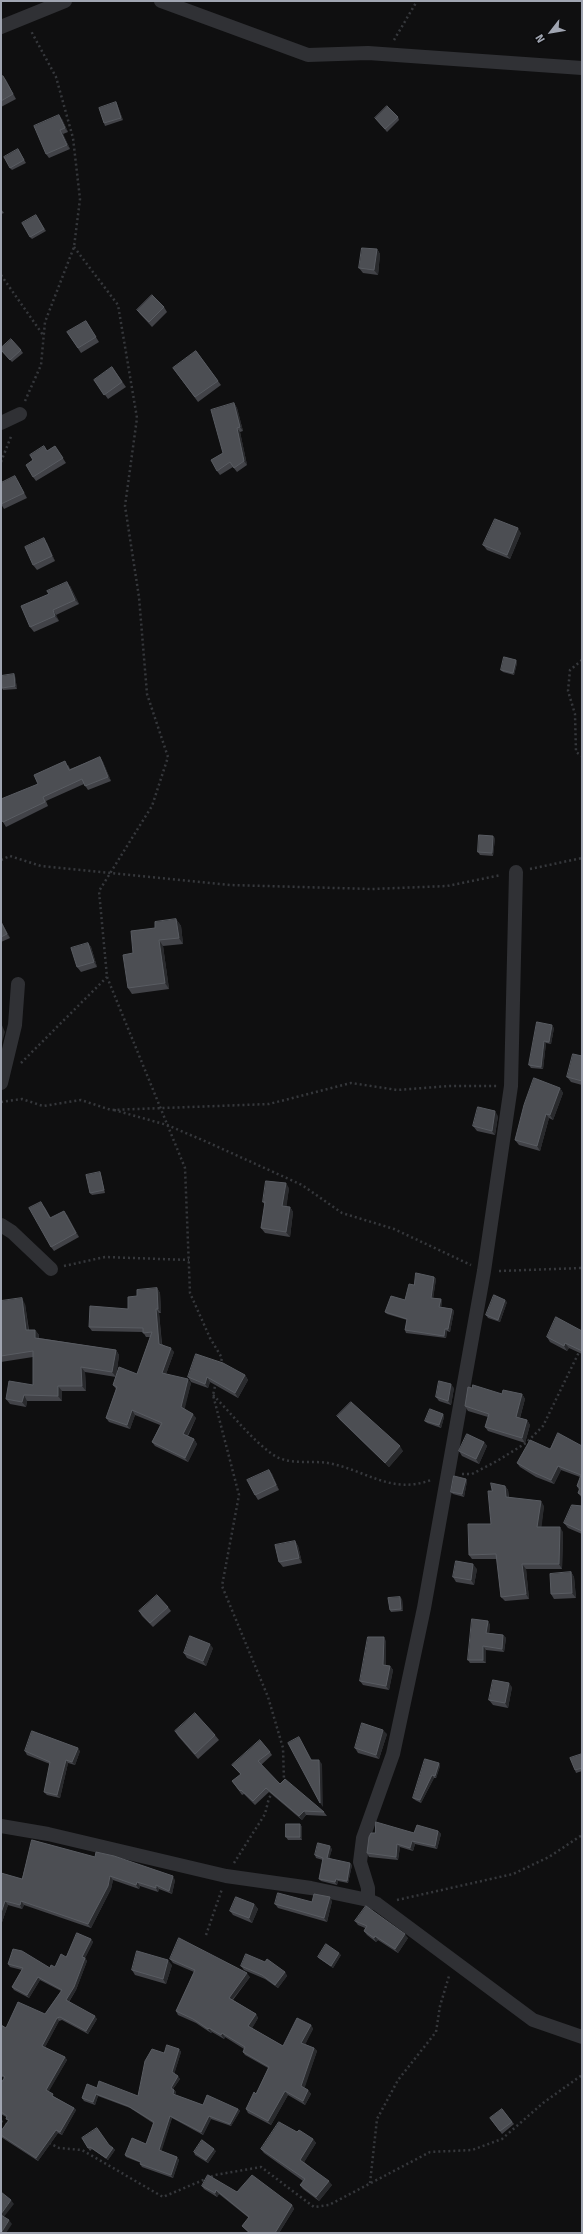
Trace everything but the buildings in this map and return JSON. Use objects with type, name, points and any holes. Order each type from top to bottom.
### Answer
[{"type":"street","points":[[1,27],[65,1]]},
{"type":"street","points":[[161,1],[308,55],[368,53],[582,68]]},
{"type":"street","points":[[1,424],[20,414]]},
{"type":"street","points":[[372,1902],[360,1862],[363,1838],[393,1754],[424,1608],[446,1475],[484,1271],[511,1086],[516,872]]},
{"type":"street","points":[[1,1083],[15,1025],[18,984]]},
{"type":"street","points":[[1,1225],[12,1232],[51,1269]]},
{"type":"street","points":[[1,1826],[48,1834],[226,1876],[311,1888],[372,1902],[533,2020],[582,2037]]},
{"type":"path","points":[[368,53],[394,40],[417,1]]},
{"type":"path","points":[[1,462],[41,365],[45,322],[74,247],[80,198],[73,138],[56,77],[24,18]]},
{"type":"path","points":[[74,247],[118,305],[137,418],[125,506],[139,597],[147,694],[168,757],[152,806],[99,892],[107,977],[185,1168],[190,1293],[210,1338],[222,1358],[218,1373]]},
{"type":"path","points":[[1,275],[44,335]]},
{"type":"path","points":[[582,660],[570,670],[568,691],[575,714],[576,752],[582,756]]},
{"type":"path","points":[[1,860],[10,856],[41,866],[230,885],[372,889],[447,886],[582,858]]},
{"type":"path","points":[[16,1069],[42,1041],[107,977]]},
{"type":"path","points":[[111,1110],[269,1104],[351,1083],[397,1090],[449,1086],[511,1086]]},
{"type":"path","points":[[1,1102],[22,1099],[43,1106],[81,1100],[111,1110],[167,1125],[302,1185],[342,1214],[394,1228],[484,1271],[582,1268]]},
{"type":"path","points":[[51,1269],[105,1257],[189,1260]]},
{"type":"path","points":[[213,1395],[272,1455],[294,1462],[328,1463],[382,1482],[417,1485],[446,1475],[472,1474],[526,1443],[543,1426],[582,1346]]},
{"type":"path","points":[[217,1380],[213,1395],[239,1495],[222,1586],[268,1697],[283,1748],[285,1779],[281,1784]]},
{"type":"path","points":[[265,1814],[269,1798],[277,1789]]},
{"type":"path","points":[[372,1902],[513,1874],[549,1857],[582,1835]]},
{"type":"path","points":[[370,2183],[377,2120],[398,2080],[436,2032],[440,2006],[451,1972],[449,1958]]},
{"type":"path","points":[[44,2141],[58,2148],[82,2150],[163,2197],[215,2175],[261,2167],[314,2207],[329,2205],[430,2152],[472,2150],[502,2139],[543,2102],[582,2075]]},
{"type":"path","points":[[1,2122],[15,2128]]}]
